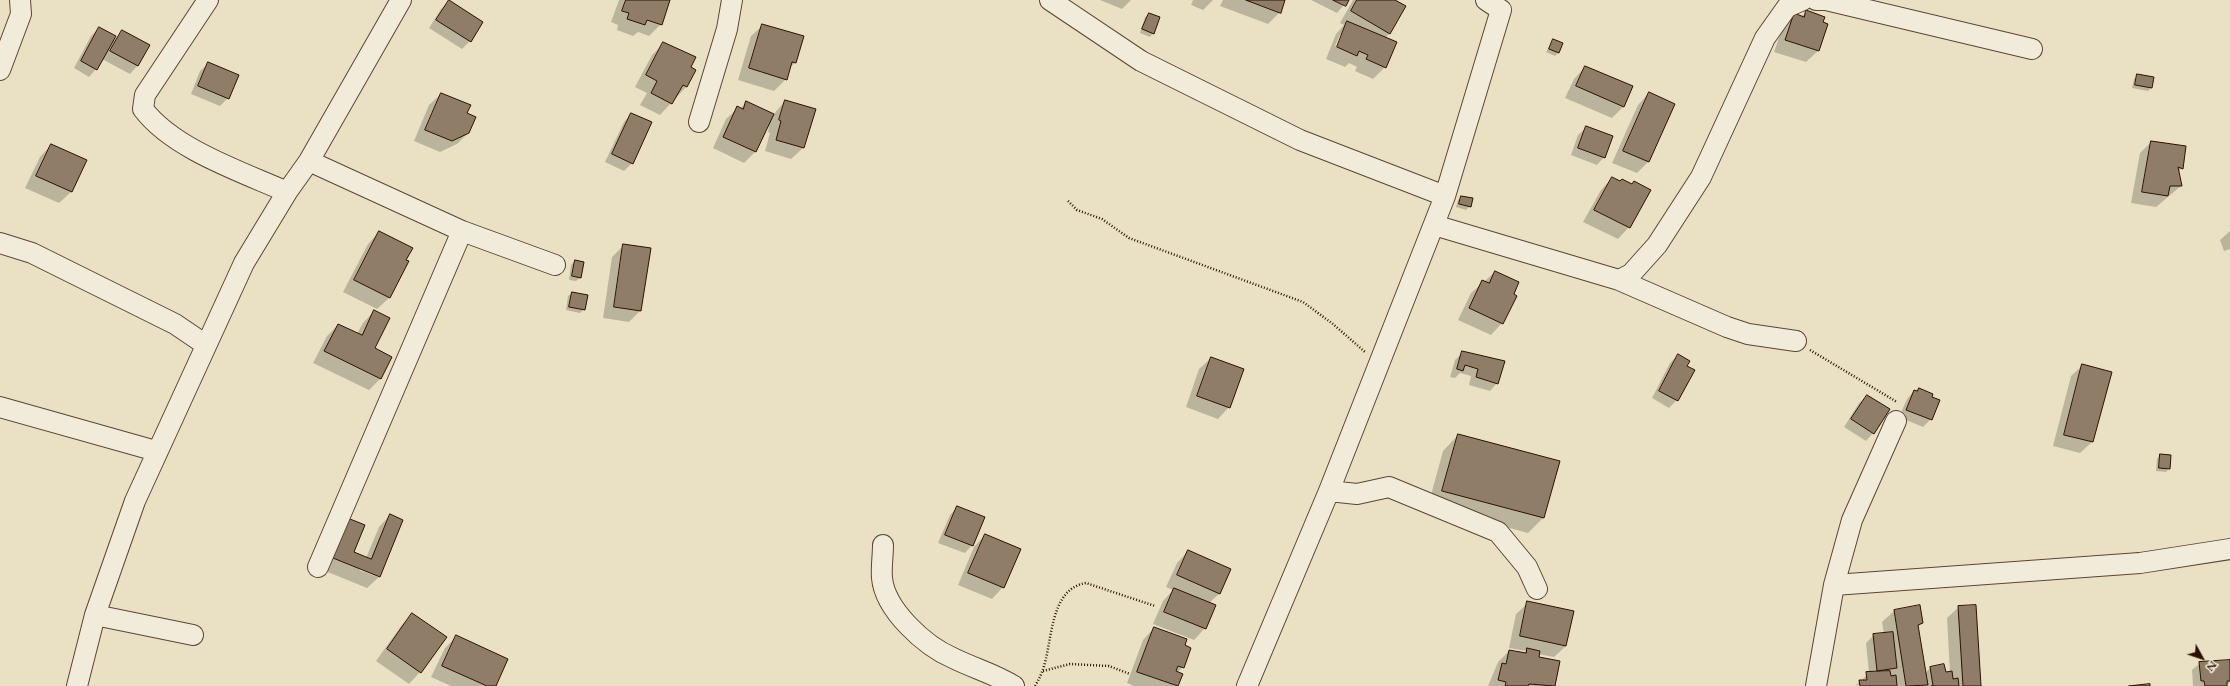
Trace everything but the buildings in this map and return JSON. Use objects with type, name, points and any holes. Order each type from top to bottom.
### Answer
[{"type":"street","points":[[0,70],[21,14],[20,0]]},
{"type":"street","points":[[208,0],[145,95],[143,109],[153,122],[203,155],[287,192]]},
{"type":"street","points":[[77,686],[95,615],[135,501],[156,451],[244,263],[287,192],[308,161],[401,0]]},
{"type":"street","points":[[699,122],[727,29],[732,0]]},
{"type":"street","points":[[1050,0],[1141,61],[1300,140],[1446,196]]},
{"type":"street","points":[[1619,280],[1631,274],[1656,245],[1701,177],[1765,38],[1787,7],[1803,0]]},
{"type":"street","points":[[1816,0],[1826,0],[2032,49]]},
{"type":"street","points":[[1247,686],[1329,491],[1446,196],[1498,3]]},
{"type":"street","points":[[308,161],[462,231],[555,264]]},
{"type":"street","points":[[1434,225],[1619,280],[1727,327],[1748,334],[1796,341]]},
{"type":"street","points":[[318,567],[462,231]]},
{"type":"street","points":[[0,243],[32,253],[175,324],[206,344]]},
{"type":"street","points":[[0,407],[156,451]]},
{"type":"street","points":[[1816,686],[1834,585],[1852,520],[1897,411]]},
{"type":"street","points":[[1329,491],[1357,494],[1389,487],[1498,532],[1526,567],[1537,589]]},
{"type":"street","points":[[883,544],[882,579],[891,604],[916,633],[933,647],[952,658],[1002,679],[1014,686]]},
{"type":"street","points":[[1834,585],[2140,563],[2230,549]]},
{"type":"street","points":[[95,615],[193,636]]},
{"type":"path","points":[[1068,201],[1077,210],[1102,219],[1129,238],[1303,302],[1333,324],[1379,364]]},
{"type":"path","points":[[1796,341],[1897,411]]},
{"type":"path","points":[[1035,686],[1043,671],[1059,603],[1076,584],[1086,583],[1155,606]]},
{"type":"path","points":[[1043,671],[1070,664],[1109,666],[1130,674]]}]
